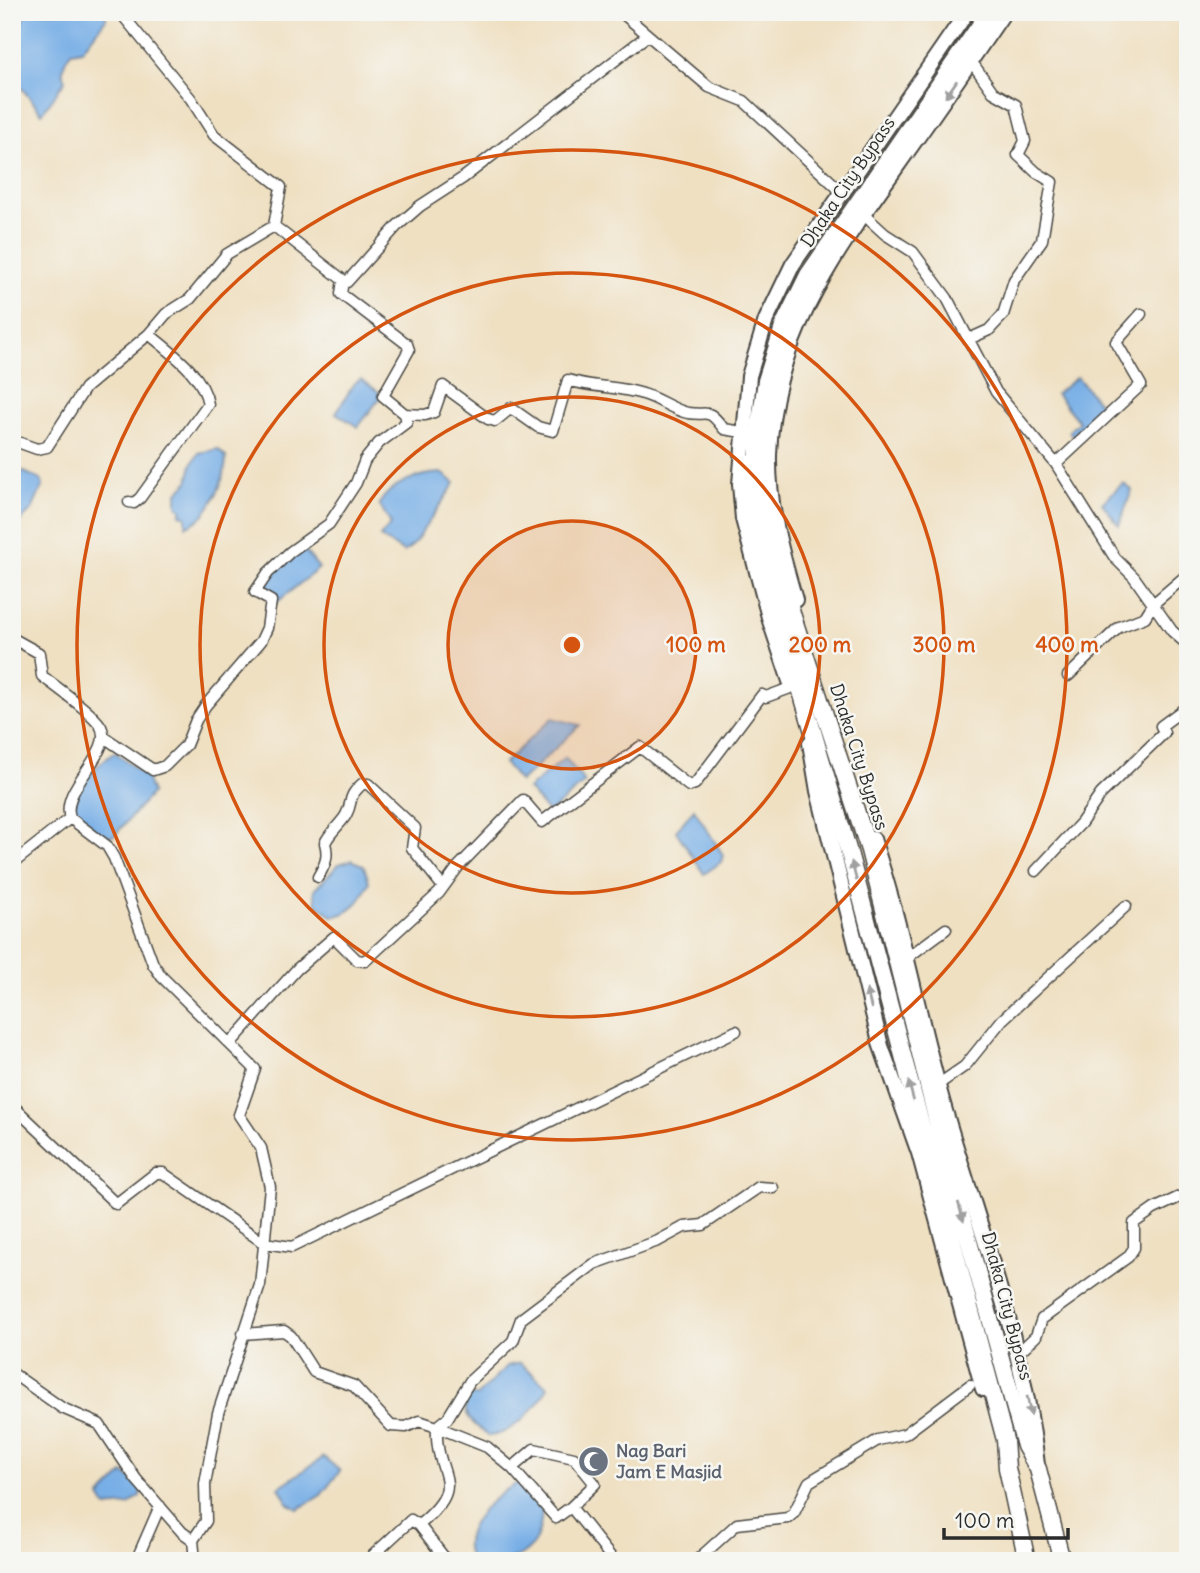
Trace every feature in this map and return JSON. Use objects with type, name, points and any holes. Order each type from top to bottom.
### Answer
[{"type":"highway","name":"Dhaka City Bypass","points":[[978,12],[800,270],[774,322],[757,377],[751,413],[747,484],[758,547],[854,868],[1005,1440],[1006,1464],[1027,1561]]},
{"type":"highway","name":"Dhaka City Bypass","points":[[989,12],[808,275],[785,324],[766,381],[758,435],[758,481],[769,543],[869,850],[948,1165],[1025,1446],[1038,1469],[1062,1561]]},
{"type":"main road","points":[[967,12],[793,264],[766,320],[749,376],[742,432],[740,484],[743,520],[770,621],[810,744],[821,803],[881,1046],[919,1153],[1006,1464]]},
{"type":"main road","points":[[1003,12],[816,286],[785,359],[773,414],[770,479],[781,553],[876,848],[908,957],[939,1084],[1017,1354],[1030,1407],[1038,1469]]},
{"type":"street","points":[[12,440],[37,449],[47,447],[85,388],[149,334],[166,314],[190,299],[227,254],[274,226],[281,187],[214,135],[191,99],[120,12]]},
{"type":"street","points":[[621,12],[709,87],[744,101],[842,192]]},
{"type":"street","points":[[274,226],[347,282],[397,226],[420,206],[463,178],[648,35]]},
{"type":"street","points":[[969,339],[989,330],[1003,315],[1014,281],[1042,240],[1052,182],[1018,155],[1025,141],[1021,137],[1020,112],[1011,100],[993,92],[971,61]]},
{"type":"street","points":[[863,214],[885,234],[913,252],[947,298],[996,392],[1056,464],[1115,558],[1134,577],[1172,631],[1188,645]]},
{"type":"street","points":[[343,280],[341,294],[407,344],[409,349],[383,396],[405,414],[425,415],[434,412],[443,386],[488,419],[495,421],[511,408],[538,427],[553,431],[568,380],[587,386],[645,394],[688,413],[704,411],[715,416],[724,429],[742,432]]},
{"type":"street","points":[[1056,464],[1141,385],[1116,342],[1141,314]]},
{"type":"street","points":[[129,502],[134,503],[140,498],[208,404],[206,395],[194,375],[149,334]]},
{"type":"street","points":[[104,737],[153,770],[165,766],[177,757],[206,705],[261,640],[267,628],[271,601],[255,593],[268,573],[290,552],[329,524],[356,483],[365,460],[379,443],[407,422],[405,414]]},
{"type":"street","points":[[1068,676],[1119,627],[1144,617],[1153,604],[1188,574]]},
{"type":"street","points":[[12,638],[39,653],[42,676],[100,724],[104,737],[99,752],[79,779],[69,806],[70,818],[107,846],[114,858],[158,971],[255,1069],[239,1115],[261,1148],[270,1187],[260,1285],[218,1413],[205,1485],[206,1521],[193,1540],[195,1561]]},
{"type":"street","points":[[230,1044],[297,969],[334,937],[357,960],[365,961],[443,887],[457,867],[523,800],[542,822],[640,747],[689,786],[695,784],[762,695],[766,697],[793,687]]},
{"type":"street","points":[[1036,871],[1081,823],[1101,794],[1164,733],[1161,726],[1188,706]]},
{"type":"street","points":[[318,877],[326,863],[328,854],[325,843],[331,830],[346,815],[349,797],[362,784],[368,784],[415,828],[412,848],[443,887]]},
{"type":"street","points":[[12,864],[70,818]]},
{"type":"street","points":[[939,1084],[965,1066],[1002,1020],[1126,906]]},
{"type":"street","points":[[908,957],[946,929]]},
{"type":"street","points":[[12,1105],[116,1204],[156,1173],[163,1173],[264,1243],[292,1247],[736,1031]]},
{"type":"street","points":[[419,1525],[440,1508],[446,1496],[446,1472],[436,1445],[437,1427],[447,1419],[470,1381],[513,1341],[521,1319],[594,1264],[658,1241],[684,1227],[703,1225],[759,1187],[773,1188]]},
{"type":"street","points":[[1017,1354],[1036,1336],[1042,1319],[1128,1256],[1134,1248],[1134,1223],[1154,1209],[1188,1193]]},
{"type":"street","points":[[243,1335],[284,1331],[291,1336],[314,1372],[326,1379],[354,1386],[391,1426],[406,1427],[419,1421],[487,1447],[512,1468],[556,1518],[595,1484],[574,1458],[534,1449],[512,1468]]},
{"type":"street","points":[[12,1373],[62,1408],[99,1424],[136,1479],[182,1532],[193,1540]]},
{"type":"street","points":[[696,1561],[737,1524],[788,1518],[794,1513],[809,1482],[878,1440],[905,1434],[970,1385]]},
{"type":"street","points":[[136,1561],[160,1506]]},
{"type":"street","points":[[571,1507],[614,1561]]},
{"type":"street","points":[[367,1561],[411,1520],[419,1525],[447,1561]]},
{"type":"water","points":[[25,12],[106,12],[106,19],[82,50],[69,55],[63,70],[65,81],[42,113],[19,85],[19,75],[12,70],[12,35],[21,27]]},
{"type":"water","points":[[1077,377],[1104,409],[1072,436],[1069,431],[1079,422],[1056,394]]},
{"type":"water","points":[[361,379],[380,393],[380,398],[358,427],[336,413],[354,384]]},
{"type":"water","points":[[218,449],[226,457],[220,486],[202,516],[186,526],[186,516],[180,514],[182,510],[177,506],[177,493],[188,482],[192,464],[199,453]]},
{"type":"water","points":[[12,466],[41,480],[43,485],[32,510],[12,529]]},
{"type":"water","points":[[442,473],[455,483],[413,545],[404,552],[380,537],[391,524],[379,504],[384,496],[406,481]]},
{"type":"water","points":[[1123,483],[1132,490],[1119,525],[1102,503]]},
{"type":"water","points":[[301,546],[319,568],[276,603],[260,592],[269,575]]},
{"type":"water","points":[[552,718],[580,725],[520,782],[504,763]]},
{"type":"water","points":[[115,752],[146,777],[152,793],[114,836],[103,838],[74,810],[75,801],[87,777]]},
{"type":"water","points":[[565,758],[585,782],[549,813],[528,789]]},
{"type":"water","points":[[694,809],[723,855],[721,862],[704,874],[676,831]]},
{"type":"water","points":[[352,860],[364,866],[369,882],[355,905],[345,913],[332,916],[316,903],[314,890],[339,864]]},
{"type":"water","points":[[520,1363],[548,1387],[538,1403],[516,1425],[489,1436],[467,1415],[467,1396],[477,1396],[507,1366]]},
{"type":"water","points":[[324,1457],[340,1471],[321,1495],[298,1509],[288,1503],[279,1487]]},
{"type":"water","points":[[124,1473],[141,1489],[140,1496],[129,1505],[106,1507],[100,1497]]},
{"type":"water","points":[[520,1482],[542,1509],[536,1538],[530,1548],[512,1559],[486,1562],[471,1560],[467,1549],[472,1526],[489,1504]]},
{"type":"place","name":"Nag Bari Jam E Masjid","points":[[593,1461]]}]
